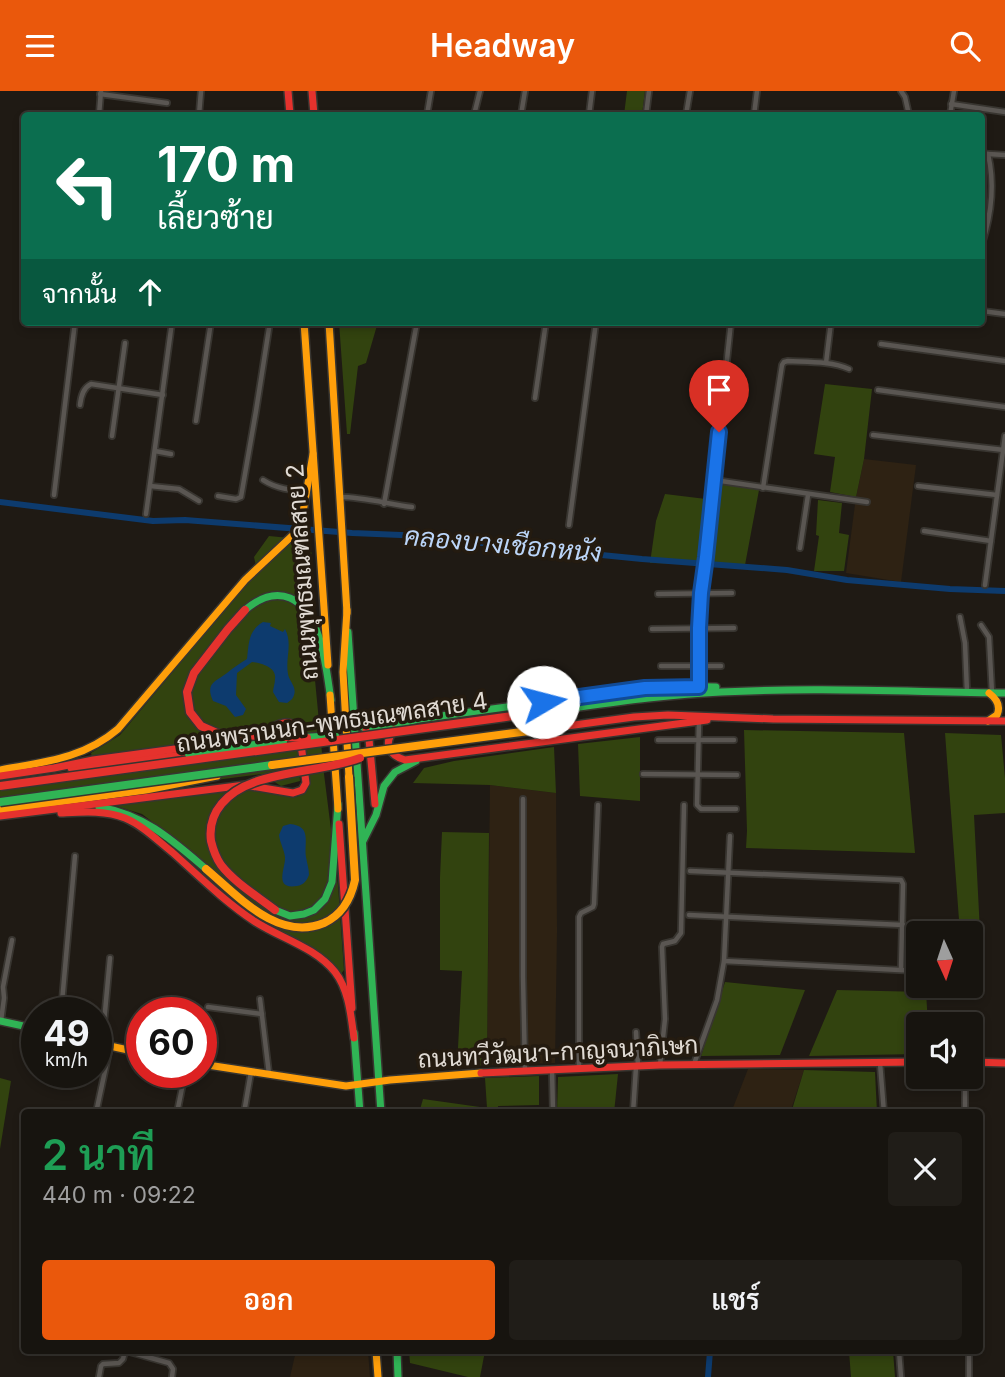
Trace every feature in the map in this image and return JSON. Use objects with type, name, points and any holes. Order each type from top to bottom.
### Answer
[{"type":"main road","points":[[288,91],[290,112]]},
{"type":"main road","points":[[312,91],[314,112]]},
{"type":"main road","name":"ถนนพุทธมณฑลสาย 2","points":[[303,326],[360,1109]]},
{"type":"main road","name":"ถนนพุทธมณฑลสาย 2","points":[[329,326],[381,1109]]},
{"type":"main road","points":[[0,770],[76,754],[92,748],[126,720],[245,580],[294,534],[302,518],[313,454]]},
{"type":"main road","points":[[307,738],[219,734],[201,726],[190,712],[187,699],[194,673],[244,610],[256,601],[279,595],[293,599],[306,608],[316,631],[331,700]]},
{"type":"main road","points":[[79,803],[112,808],[139,817],[171,839],[276,923],[306,929],[330,921],[349,901],[355,880],[343,672],[347,610]]},
{"type":"main road","points":[[364,728],[375,729],[638,689],[672,686],[766,690]]},
{"type":"main road","name":"ถนนพรานนก-พุทธมณฑลสาย 4","points":[[0,786],[672,695],[766,690],[1005,693]]},
{"type":"main road","points":[[988,721],[996,718],[1000,711],[991,692]]},
{"type":"main road","points":[[355,715],[369,739],[376,815]]},
{"type":"main road","name":"ถนนพรานนก-พุทธมณฑลสาย 4","points":[[0,802],[657,716],[1005,721]]},
{"type":"main road","points":[[408,722],[396,728],[389,736],[387,745],[396,758],[405,760],[738,718]]},
{"type":"main road","points":[[0,776],[242,740],[285,722],[292,722],[299,728],[306,783],[299,792],[289,793],[245,785],[0,810]]},
{"type":"main road","points":[[54,768],[88,767],[307,738],[359,737]]},
{"type":"main road","points":[[338,804],[332,882],[327,895],[318,906],[304,914],[290,916],[275,910],[225,868],[213,847],[211,828],[214,814],[233,792],[263,779],[333,766],[379,751]]},
{"type":"main road","points":[[363,841],[376,815],[380,796],[391,776],[412,762],[435,756]]},
{"type":"main road","points":[[0,816],[167,787],[247,769]]},
{"type":"main road","points":[[16,814],[95,812],[118,816],[139,826],[247,916],[320,958],[332,968],[346,993],[354,1038]]},
{"type":"main road","points":[[1,1021],[21,1025]]},
{"type":"main road","name":"ถนนทวีวัฒนา-กาญจนาภิเษก","points":[[217,1066],[340,1086],[524,1070],[694,1064],[906,1062]]},
{"type":"main road","points":[[983,1062],[1005,1063]]},
{"type":"main road","points":[[376,1354],[378,1377]]},
{"type":"main road","points":[[397,1354],[398,1377]]},
{"type":"street","points":[[199,112],[201,91]]},
{"type":"street","points":[[428,112],[431,91]]},
{"type":"street","points":[[475,112],[480,91]]},
{"type":"street","points":[[522,112],[525,91]]},
{"type":"street","points":[[589,112],[592,91]]},
{"type":"street","points":[[646,112],[649,91]]},
{"type":"street","points":[[686,112],[690,91]]},
{"type":"street","points":[[754,112],[757,91]]},
{"type":"street","points":[[901,91],[908,112]]},
{"type":"street","points":[[950,112],[954,91]]},
{"type":"street","points":[[99,112],[100,93],[167,103]]},
{"type":"street","points":[[951,104],[1005,112]]},
{"type":"street","points":[[985,154],[1005,155]]},
{"type":"street","points":[[985,231],[992,176],[988,154]]},
{"type":"street","points":[[985,311],[1005,314]]},
{"type":"street","points":[[54,495],[75,326]]},
{"type":"street","points":[[146,514],[172,326]]},
{"type":"street","points":[[197,421],[210,326]]},
{"type":"street","points":[[218,496],[236,499],[241,497],[269,326]]},
{"type":"street","points":[[384,504],[416,326]]},
{"type":"street","points":[[535,398],[545,326]]},
{"type":"street","points":[[569,525],[595,326]]},
{"type":"street","points":[[699,687],[701,593],[731,326]]},
{"type":"street","points":[[826,363],[831,326]]},
{"type":"street","points":[[112,436],[125,343]]},
{"type":"street","points":[[881,344],[1005,361]]},
{"type":"street","points":[[763,488],[782,365],[788,361],[826,363],[849,369]]},
{"type":"street","points":[[80,405],[81,396],[89,385],[96,384],[163,395]]},
{"type":"street","points":[[878,390],[1005,407]]},
{"type":"street","points":[[873,435],[1003,450]]},
{"type":"street","points":[[985,585],[1005,436]]},
{"type":"street","points":[[155,451],[171,454]]},
{"type":"street","points":[[714,480],[867,502]]},
{"type":"street","points":[[263,481],[284,490],[307,491]]},
{"type":"street","points":[[150,486],[179,489],[199,501]]},
{"type":"street","points":[[918,486],[997,495]]},
{"type":"street","points":[[800,548],[808,495]]},
{"type":"street","points":[[340,497],[356,497],[412,507]]},
{"type":"street","points":[[924,531],[991,541]]},
{"type":"street","points":[[659,594],[732,593]]},
{"type":"street","points":[[960,617],[966,652],[967,692]]},
{"type":"street","points":[[981,625],[989,637],[991,692]]},
{"type":"street","points":[[652,629],[734,628]]},
{"type":"street","points":[[661,666],[721,666]]},
{"type":"street","points":[[699,721],[696,802],[699,808],[736,809]]},
{"type":"street","points":[[658,740],[734,740]]},
{"type":"street","points":[[643,774],[737,775]]},
{"type":"street","points":[[523,799],[524,1070]]},
{"type":"street","points":[[579,1068],[579,917],[594,904],[598,805]]},
{"type":"street","points":[[660,1065],[665,1019],[662,947],[663,943],[675,941],[681,933],[684,805]]},
{"type":"street","points":[[694,1064],[717,1000],[724,961],[730,835]]},
{"type":"street","points":[[62,997],[75,856]]},
{"type":"street","points":[[690,871],[901,880],[901,970]]},
{"type":"street","points":[[689,915],[903,925]]},
{"type":"street","points":[[1,1021],[3,987],[12,940]]},
{"type":"street","points":[[107,997],[110,958]]},
{"type":"street","points":[[724,961],[906,970]]},
{"type":"street","points":[[260,999],[269,1074]]},
{"type":"street","points":[[217,1008],[262,1014]]},
{"type":"street","points":[[633,1109],[637,1066],[636,1032]]},
{"type":"street","points":[[880,1062],[884,1109]]},
{"type":"street","points":[[552,1069],[553,1109]]},
{"type":"street","points":[[245,1109],[251,1071]]},
{"type":"street","points":[[96,1109],[99,1088]]},
{"type":"street","points":[[178,1109],[182,1088]]},
{"type":"street","points":[[965,1089],[965,1109]]},
{"type":"street","points":[[99,1377],[103,1364],[119,1363],[125,1354]]},
{"type":"street","points":[[137,1354],[169,1363],[173,1369],[172,1377]]},
{"type":"street","points":[[899,1354],[901,1377]]},
{"type":"street","points":[[969,1354],[969,1377]]},
{"type":"shaded area","points":[[864,459],[916,465],[901,582],[846,573]]},
{"type":"shaded area","points":[[490,785],[556,793],[555,1063],[487,1065]]},
{"type":"shaded area","points":[[748,1069],[804,1070],[791,1109],[733,1109]]},
{"type":"shaded area","points":[[295,1354],[368,1354],[370,1377],[290,1377]]},
{"type":"green space","points":[[627,91],[645,91],[642,112],[624,112]]},
{"type":"green space","points":[[339,326],[377,326],[366,363],[358,366],[350,434],[347,434]]},
{"type":"green space","points":[[825,384],[872,389],[864,459],[856,497],[830,492],[835,457],[814,454]]},
{"type":"green space","points":[[711,480],[759,490],[745,565],[650,563],[656,521],[665,494],[706,499]]},
{"type":"green space","points":[[818,500],[842,503],[839,533],[849,535],[844,571],[814,571],[819,536],[816,535]]},
{"type":"green space","points":[[269,536],[310,540],[313,567],[308,568],[313,659],[338,885],[344,970],[341,974],[327,959],[268,924],[259,908],[142,814],[112,805],[239,787],[297,797],[310,783],[304,730],[92,757],[91,753],[120,735],[257,571],[254,557]]},
{"type":"green space","points":[[744,730],[904,733],[915,853],[746,848]]},
{"type":"green space","points":[[297,732],[300,781],[281,786],[262,774],[0,808],[0,781],[259,747],[264,739]]},
{"type":"green space","points":[[945,733],[1001,735],[1005,813],[974,815],[979,921],[959,921]]},
{"type":"green space","points":[[640,737],[640,801],[580,796],[578,744]]},
{"type":"green space","points":[[554,747],[556,793],[490,785],[413,783],[424,768],[454,761]]},
{"type":"green space","points":[[442,832],[489,833],[487,1065],[457,1067],[462,971],[440,970]]},
{"type":"green space","points":[[725,982],[805,990],[780,1055],[701,1056]]},
{"type":"green space","points":[[837,990],[906,992],[906,998],[926,998],[927,1012],[906,1012],[906,1054],[809,1056]]},
{"type":"green space","points":[[804,1070],[875,1072],[877,1109],[792,1109]]},
{"type":"green space","points":[[618,1074],[614,1109],[557,1109],[558,1077]]},
{"type":"green space","points":[[539,1076],[539,1105],[498,1106],[498,1109],[420,1109],[423,1099],[487,1108],[485,1078]]},
{"type":"green space","points":[[0,1078],[11,1081],[0,1149]]},
{"type":"green space","points":[[409,1354],[484,1354],[480,1377],[468,1377],[410,1363]]},
{"type":"green space","points":[[849,1354],[893,1354],[895,1377],[851,1377]]},
{"type":"water","points":[[263,622],[271,623],[270,626],[283,632],[285,629],[288,640],[288,674],[294,695],[287,703],[279,702],[273,692],[274,671],[252,662],[237,673],[236,695],[246,709],[243,715],[235,717],[226,706],[213,701],[210,690],[215,681],[247,659],[252,633]]},
{"type":"water","points":[[290,824],[302,828],[306,836],[309,875],[302,885],[297,886],[285,885],[282,877],[285,857],[279,835],[283,826]]},
{"type":"waterway","name":"คลองบางเชือกหนัง","points":[[0,502],[153,521],[185,520],[401,535],[642,559],[787,570],[847,580],[1005,591]]},
{"type":"waterway","points":[[708,1377],[710,1354]]},
{"type":"traffic: fast","points":[[245,610],[260,600],[278,595],[301,605],[316,628],[321,643],[331,700]]},
{"type":"traffic: fast","points":[[348,632],[381,1109]]},
{"type":"traffic: fast","points":[[355,715],[363,727],[375,729],[419,719],[645,688],[716,687]]},
{"type":"traffic: fast","points":[[535,713],[721,692],[828,690],[1005,693]]},
{"type":"traffic: fast","points":[[303,738],[335,736]]},
{"type":"traffic: fast","points":[[189,754],[283,741]]},
{"type":"traffic: fast","points":[[363,841],[376,815],[384,786],[395,772],[416,761]]},
{"type":"traffic: fast","points":[[0,802],[272,765]]},
{"type":"traffic: fast","points":[[275,910],[290,916],[304,914],[314,910],[325,899],[332,882],[338,804]]},
{"type":"traffic: fast","points":[[99,807],[144,822],[206,869]]},
{"type":"traffic: fast","points":[[0,1021],[21,1026]]},
{"type":"traffic: fast","points":[[354,1033],[360,1109]]},
{"type":"traffic: fast","points":[[397,1354],[398,1377]]},
{"type":"traffic: slow","points":[[304,326],[328,665]]},
{"type":"traffic: slow","points":[[329,326],[347,613]]},
{"type":"traffic: slow","points":[[0,770],[77,753],[118,729],[245,580],[294,534],[302,518],[313,454]]},
{"type":"traffic: slow","points":[[347,610],[343,672],[349,777]]},
{"type":"traffic: slow","points":[[988,721],[997,715],[999,709],[996,700],[989,693]]},
{"type":"traffic: slow","points":[[330,695],[338,809]]},
{"type":"traffic: slow","points":[[272,765],[537,730]]},
{"type":"traffic: slow","points":[[0,810],[146,790],[217,776]]},
{"type":"traffic: slow","points":[[206,869],[245,903],[275,921],[307,927],[330,920],[345,905],[355,880],[349,777]]},
{"type":"traffic: slow","points":[[112,1046],[126,1050]]},
{"type":"traffic: slow","points":[[217,1066],[346,1086],[481,1073]]},
{"type":"traffic: slow","points":[[376,1354],[378,1377]]},
{"type":"traffic: jam","points":[[288,91],[290,112]]},
{"type":"traffic: jam","points":[[312,91],[314,112]]},
{"type":"traffic: jam","points":[[245,610],[194,673],[187,692],[190,712],[201,726],[219,734],[307,738]]},
{"type":"traffic: jam","points":[[0,786],[535,713]]},
{"type":"traffic: jam","points":[[537,730],[668,715],[773,719],[1005,721]]},
{"type":"traffic: jam","points":[[394,730],[389,740],[389,748],[405,760],[707,720]]},
{"type":"traffic: jam","points":[[0,776],[93,760],[242,740],[279,724],[289,723],[299,728],[306,783],[302,790],[293,793],[245,785],[0,816]]},
{"type":"traffic: jam","points":[[366,730],[375,804]]},
{"type":"traffic: jam","points":[[71,768],[189,754]]},
{"type":"traffic: jam","points":[[275,910],[239,883],[219,862],[211,841],[216,812],[229,797],[255,782],[360,758]]},
{"type":"traffic: jam","points":[[61,813],[101,813],[117,815],[131,821],[243,913],[318,956],[340,979],[349,1003],[354,1038]]},
{"type":"traffic: jam","points":[[339,824],[352,1008]]},
{"type":"traffic: jam","points":[[481,1073],[660,1065],[906,1062]]},
{"type":"traffic: jam","points":[[983,1062],[1005,1063]]},
{"type":"route","points":[[543,702],[645,688],[699,687],[701,593],[719,432]]}]
